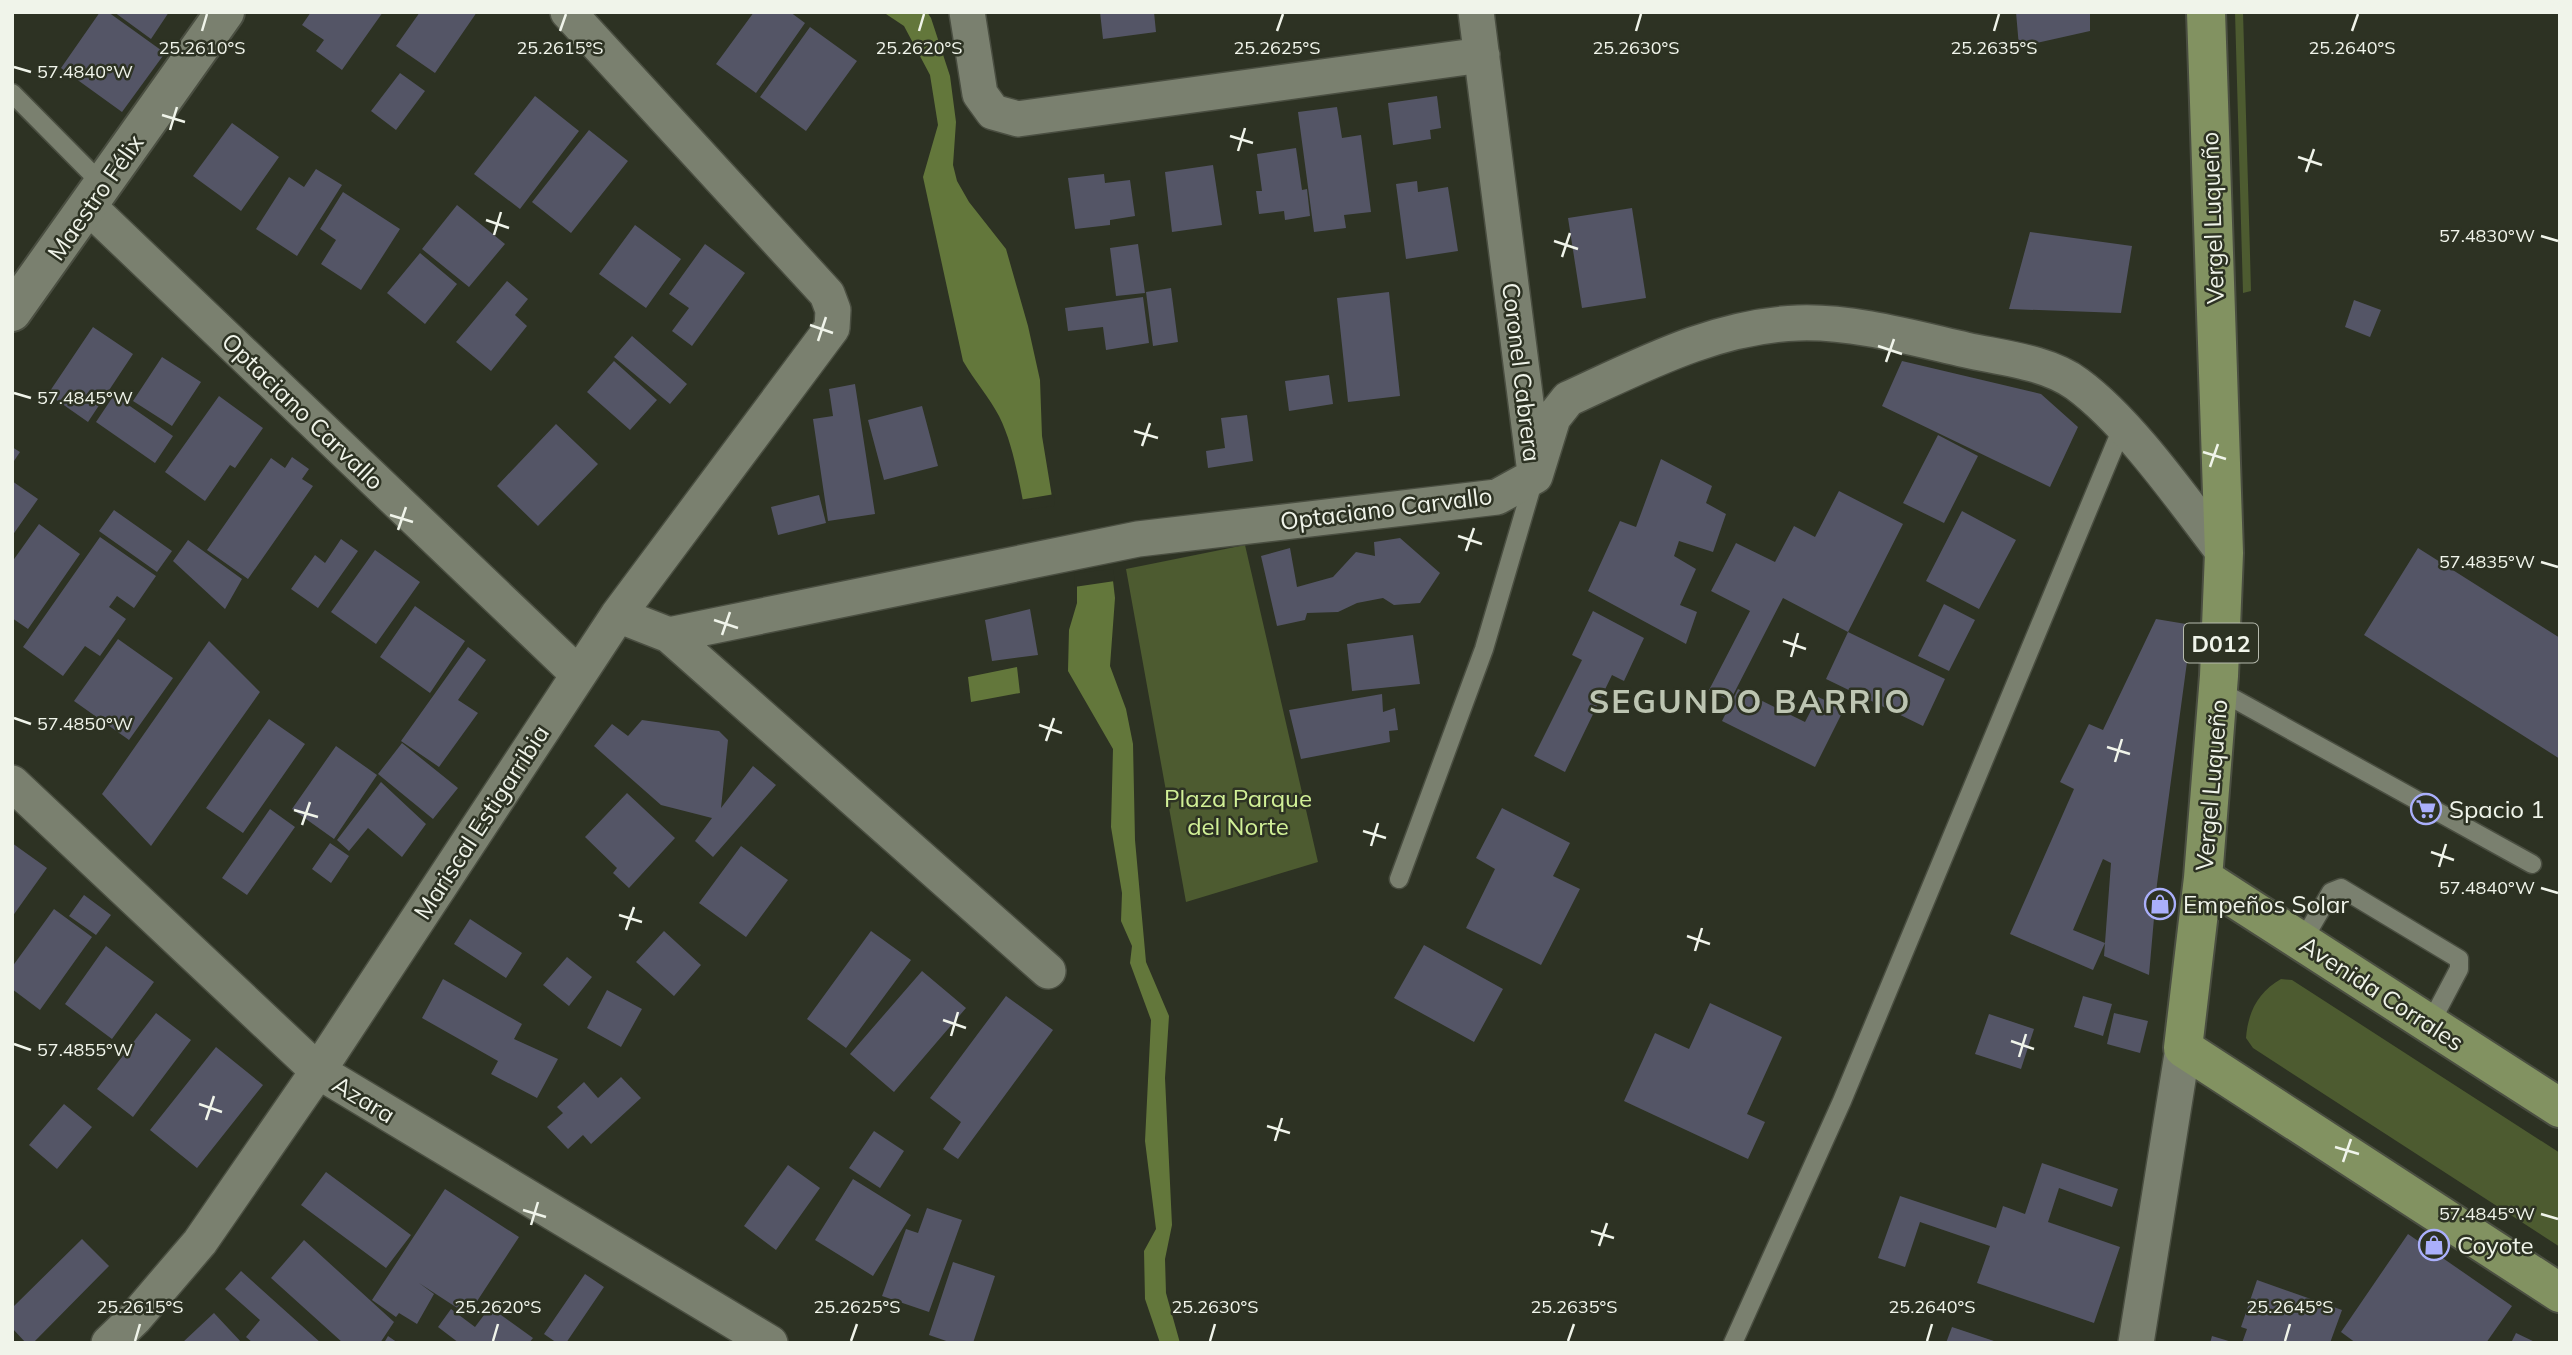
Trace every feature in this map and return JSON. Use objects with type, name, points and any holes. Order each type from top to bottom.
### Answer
[{"type":"main road","name":"Vergel Luqueño","points":[[2183,1048],[2203,878],[2218,690],[2224,552],[2206,12]]},
{"type":"main road","name":"Avenida Corrales","points":[[2203,878],[2560,1108]]},
{"type":"main road","points":[[2183,1048],[2560,1293]]},
{"type":"street","name":"Maestro Félix","points":[[12,312],[225,12]]},
{"type":"street","name":"Mariscal Estigarribia","points":[[109,1343],[135,1318],[200,1242],[317,1071],[618,615],[832,328],[833,310],[827,293],[568,12]]},
{"type":"street","points":[[967,12],[980,94],[993,112],[1018,119],[1482,55]]},
{"type":"street","name":"Coronel Cabrera","points":[[1476,12],[1535,475]]},
{"type":"street","name":"Optaciano Carvallo","points":[[96,195],[578,674]]},
{"type":"street","points":[[1535,475],[1553,418],[1568,400],[1699,341],[1750,328],[1800,323],[1894,335],[2036,366],[2075,382],[2102,404],[2224,552]]},
{"type":"street","name":"Optaciano Carvallo","points":[[668,635],[1138,539],[1497,497],[1535,475]]},
{"type":"street","points":[[618,615],[668,635],[1048,971]]},
{"type":"street","name":"Azara","points":[[12,783],[317,1071],[770,1343]]},
{"type":"street","name":"Vergel Luqueño","points":[[2136,1343],[2183,1048]]},
{"type":"lane","points":[[12,93],[96,195]]},
{"type":"lane","points":[[1733,1343],[1842,1101],[2122,428]]},
{"type":"lane","name":"Coronel Cabrera","points":[[1399,879],[1484,649],[1535,475]]},
{"type":"lane","points":[[2218,690],[2532,864]]},
{"type":"lane","points":[[2302,942],[2331,892],[2340,888],[2348,890],[2459,959],[2459,969],[2430,1024]]},
{"type":"green space","points":[[2235,12],[2243,12],[2250,254],[2251,291],[2243,293]]},
{"type":"green space","name":"Plaza Parque del Norte","points":[[1245,545],[1318,862],[1186,902],[1126,569]]},
{"type":"green space","points":[[2281,979],[2292,980],[2560,1153],[2560,1247],[2253,1048],[2246,1038],[2252,1011],[2266,990]]},
{"type":"shaded area","points":[[883,12],[927,12],[931,18],[950,76],[956,122],[953,165],[957,181],[969,202],[1006,249],[1028,326],[1040,380],[1042,436],[1053,503],[1024,506],[1004,427],[963,361],[923,177],[938,125],[930,75],[904,26]]},
{"type":"shaded area","points":[[1112,572],[1115,598],[1110,666],[1126,709],[1133,744],[1135,840],[1146,962],[1169,1016],[1165,1078],[1172,1225],[1165,1259],[1166,1293],[1180,1343],[1160,1343],[1145,1299],[1144,1251],[1156,1229],[1145,1141],[1151,1020],[1130,963],[1132,946],[1121,921],[1122,893],[1111,827],[1113,749],[1068,671],[1069,630],[1077,603],[1077,576]]},
{"type":"shaded area","points":[[1017,667],[1020,693],[971,702],[968,677]]},
{"type":"pier","points":[[1055,494],[1054,506],[1024,510],[1019,500]]},
{"type":"pier","points":[[1113,569],[1115,581],[1074,587],[1075,573]]},
{"type":"building","points":[[100,12],[108,12],[165,53],[122,112],[61,68]]},
{"type":"building","points":[[114,12],[169,12],[151,39]]},
{"type":"building","points":[[311,12],[383,12],[342,70],[316,51],[324,40],[302,25]]},
{"type":"building","points":[[420,12],[477,12],[435,73],[396,46]]},
{"type":"building","points":[[754,12],[790,12],[805,23],[756,93],[716,64]]},
{"type":"building","points":[[1100,12],[1154,12],[1156,32],[1103,39]]},
{"type":"building","points":[[2016,12],[2090,12],[2090,31],[2019,47]]},
{"type":"building","points":[[810,27],[857,61],[806,131],[760,97]]},
{"type":"building","points":[[400,73],[425,91],[396,130],[371,111]]},
{"type":"building","points":[[535,96],[579,131],[520,209],[474,174]]},
{"type":"building","points":[[1437,96],[1441,128],[1430,130],[1431,139],[1393,145],[1388,103]]},
{"type":"building","points":[[1337,107],[1342,138],[1361,135],[1371,212],[1344,215],[1346,228],[1314,232],[1298,112]]},
{"type":"building","points":[[232,123],[279,157],[241,211],[193,176]]},
{"type":"building","points":[[589,130],[628,161],[571,233],[532,202]]},
{"type":"building","points":[[1296,148],[1302,190],[1307,189],[1310,216],[1285,220],[1284,211],[1259,214],[1256,191],[1262,191],[1257,154]]},
{"type":"building","points":[[1213,165],[1222,225],[1172,232],[1165,172]]},
{"type":"building","points":[[316,169],[342,185],[297,256],[256,229],[289,177],[304,187]]},
{"type":"building","points":[[1104,174],[1105,183],[1130,180],[1135,216],[1110,220],[1110,225],[1075,229],[1068,178]]},
{"type":"building","points":[[1417,181],[1418,192],[1448,187],[1458,251],[1406,259],[1396,184]]},
{"type":"building","points":[[343,192],[400,229],[361,290],[321,264],[336,240],[320,229]]},
{"type":"building","points":[[457,205],[505,244],[469,287],[422,249]]},
{"type":"building","points":[[1632,208],[1646,298],[1582,308],[1568,218]]},
{"type":"building","points":[[635,225],[681,259],[646,308],[599,274]]},
{"type":"building","points":[[2030,232],[2132,246],[2121,313],[2009,309]]},
{"type":"building","points":[[705,244],[745,273],[692,346],[672,331],[689,308],[669,294]]},
{"type":"building","points":[[1138,244],[1145,293],[1116,296],[1110,248]]},
{"type":"building","points":[[420,253],[457,284],[425,324],[387,293]]},
{"type":"building","points":[[507,281],[528,299],[515,315],[527,326],[491,371],[456,342]]},
{"type":"building","points":[[1171,288],[1178,342],[1153,346],[1146,292]]},
{"type":"building","points":[[1389,292],[1400,396],[1348,402],[1337,298]]},
{"type":"building","points":[[1143,297],[1149,343],[1106,350],[1103,327],[1068,331],[1065,308]]},
{"type":"building","points":[[2354,300],[2381,310],[2370,337],[2345,327]]},
{"type":"building","points":[[93,327],[133,354],[88,422],[48,394]]},
{"type":"building","points":[[632,336],[687,384],[670,404],[614,357]]},
{"type":"building","points":[[162,357],[201,382],[172,426],[133,401]]},
{"type":"building","points":[[614,361],[657,400],[630,430],[587,392]]},
{"type":"building","points":[[1902,361],[2041,394],[2078,427],[2050,487],[1882,406]]},
{"type":"building","points":[[1329,375],[1333,404],[1289,411],[1285,381]]},
{"type":"building","points":[[855,384],[875,514],[828,521],[813,419],[833,416],[829,389]]},
{"type":"building","points":[[114,395],[173,436],[155,463],[96,422]]},
{"type":"building","points":[[219,396],[263,428],[235,468],[230,465],[205,501],[165,472]]},
{"type":"building","points":[[922,406],[938,466],[884,480],[868,420]]},
{"type":"building","points":[[1247,415],[1253,461],[1208,468],[1206,451],[1225,448],[1221,418]]},
{"type":"building","points":[[556,424],[598,464],[538,526],[497,486]]},
{"type":"building","points":[[1938,435],[1978,456],[1944,523],[1903,503]]},
{"type":"building","points":[[12,447],[20,452],[12,464]]},
{"type":"building","points":[[292,457],[309,469],[302,479],[313,486],[248,579],[207,550],[271,458],[285,468]]},
{"type":"building","points":[[1661,459],[1712,486],[1706,503],[1726,514],[1713,552],[1679,541],[1674,556],[1696,569],[1680,605],[1697,612],[1686,644],[1588,591],[1620,521],[1636,527]]},
{"type":"building","points":[[12,481],[38,499],[12,536]]},
{"type":"building","points":[[1839,491],[1903,524],[1848,632],[1783,598],[1730,701],[1709,690],[1750,611],[1711,591],[1736,543],[1775,562],[1794,526],[1815,537]]},
{"type":"building","points":[[819,495],[826,523],[778,535],[771,507]]},
{"type":"building","points":[[114,510],[172,551],[157,572],[99,531]]},
{"type":"building","points":[[1962,511],[2016,540],[1979,609],[1926,581]]},
{"type":"building","points":[[39,524],[80,554],[28,629],[12,618],[12,562]]},
{"type":"building","points":[[100,537],[156,576],[134,608],[117,596],[109,607],[126,619],[100,656],[85,646],[63,676],[23,647]]},
{"type":"building","points":[[1400,538],[1440,573],[1420,603],[1394,605],[1383,598],[1357,603],[1338,612],[1307,613],[1305,620],[1277,626],[1261,556],[1290,548],[1297,587],[1333,577],[1356,552],[1375,556],[1374,542]]},
{"type":"building","points":[[341,539],[358,551],[318,608],[291,589],[315,555],[325,563]]},
{"type":"building","points":[[188,540],[242,579],[225,609],[173,561]]},
{"type":"building","points":[[2418,548],[2560,638],[2560,759],[2364,635]]},
{"type":"building","points":[[375,550],[420,582],[376,644],[331,612]]},
{"type":"building","points":[[1944,604],[1975,620],[1949,671],[1918,656]]},
{"type":"building","points":[[415,606],[465,641],[430,693],[380,657]]},
{"type":"building","points":[[1030,609],[1038,655],[992,661],[985,620]]},
{"type":"building","points":[[1593,611],[1644,638],[1624,681],[1612,675],[1565,772],[1534,756],[1582,660],[1572,655]]},
{"type":"building","points":[[2156,619],[2192,625],[2157,884],[2149,975],[2104,956],[2105,943],[2093,970],[2010,934],[2074,789],[2060,782],[2089,724],[2103,730]],"holes":[[[2103,859],[2111,863],[2105,943],[2073,930]]]},
{"type":"building","points":[[1848,632],[1945,679],[1923,726],[1826,679]]},
{"type":"building","points":[[1413,635],[1420,684],[1352,691],[1347,644]]},
{"type":"building","points":[[118,639],[173,678],[129,740],[74,701]]},
{"type":"building","points":[[209,641],[260,692],[151,846],[102,794]]},
{"type":"building","points":[[468,647],[486,660],[458,700],[478,713],[439,767],[401,741]]},
{"type":"building","points":[[1738,689],[1805,722],[1818,697],[1844,709],[1815,767],[1722,721]]},
{"type":"building","points":[[1382,694],[1383,712],[1395,708],[1398,730],[1389,731],[1390,742],[1301,759],[1289,710]]},
{"type":"building","points":[[269,719],[305,744],[243,833],[206,808]]},
{"type":"building","points":[[642,720],[719,731],[728,740],[721,808],[753,766],[776,785],[713,857],[695,841],[712,818],[661,805],[594,746],[612,724],[628,736]]},
{"type":"building","points":[[402,743],[458,788],[433,819],[378,774]]},
{"type":"building","points":[[336,746],[377,775],[334,839],[292,809]]},
{"type":"building","points":[[381,782],[426,824],[402,857],[368,828],[349,851],[337,840]]},
{"type":"building","points":[[627,793],[675,838],[629,888],[613,873],[617,868],[585,837]]},
{"type":"building","points":[[1502,808],[1570,843],[1553,876],[1580,889],[1541,965],[1466,928],[1495,869],[1476,858]]},
{"type":"building","points":[[270,809],[295,827],[247,895],[222,878]]},
{"type":"building","points":[[12,843],[47,868],[12,917]]},
{"type":"building","points":[[330,843],[349,856],[331,883],[312,869]]},
{"type":"building","points":[[741,846],[788,880],[746,937],[699,903]]},
{"type":"building","points":[[84,895],[111,915],[96,935],[69,916]]},
{"type":"building","points":[[54,909],[92,937],[40,1010],[12,989],[12,967]]},
{"type":"building","points":[[470,919],[522,953],[506,978],[454,944]]},
{"type":"building","points":[[664,931],[701,965],[674,996],[636,962]]},
{"type":"building","points":[[871,931],[911,960],[846,1048],[807,1019]]},
{"type":"building","points":[[1424,945],[1503,989],[1474,1042],[1394,998]]},
{"type":"building","points":[[106,946],[154,982],[112,1039],[65,1004]]},
{"type":"building","points":[[567,957],[592,977],[569,1006],[543,985]]},
{"type":"building","points":[[922,971],[966,1008],[894,1092],[850,1054]]},
{"type":"building","points":[[443,979],[522,1024],[514,1039],[558,1059],[537,1098],[491,1074],[498,1061],[422,1018]]},
{"type":"building","points":[[607,990],[642,1009],[621,1047],[587,1028]]},
{"type":"building","points":[[1006,996],[1053,1030],[958,1159],[943,1149],[961,1122],[930,1098]]},
{"type":"building","points":[[2083,996],[2112,1004],[2103,1036],[2074,1027]]},
{"type":"building","points":[[1710,1003],[1782,1037],[1747,1114],[1765,1122],[1748,1159],[1624,1101],[1655,1033],[1689,1049]]},
{"type":"building","points":[[156,1013],[191,1040],[133,1117],[97,1089]]},
{"type":"building","points":[[2114,1013],[2148,1021],[2140,1053],[2107,1044]]},
{"type":"building","points":[[1989,1014],[2034,1029],[2021,1069],[1975,1054]]},
{"type":"building","points":[[216,1047],[263,1085],[197,1168],[150,1130]]},
{"type":"building","points":[[621,1077],[641,1098],[591,1144],[583,1135],[568,1149],[547,1127],[563,1113],[557,1107],[584,1082],[598,1098]]},
{"type":"building","points":[[64,1104],[92,1127],[57,1169],[29,1145]]},
{"type":"building","points":[[874,1131],[904,1151],[880,1188],[849,1168]]},
{"type":"building","points":[[2042,1163],[2118,1189],[2112,1207],[2059,1188],[2048,1222],[2120,1247],[2094,1323],[1977,1283],[1990,1246],[1920,1222],[1905,1267],[1878,1258],[1900,1196],[1996,1228],[2003,1206],[2025,1214]]},
{"type":"building","points":[[788,1165],[820,1188],[776,1250],[744,1226]]},
{"type":"building","points":[[326,1172],[411,1235],[386,1268],[301,1205]]},
{"type":"building","points":[[853,1179],[911,1215],[873,1276],[815,1240]]},
{"type":"building","points":[[445,1189],[519,1237],[468,1315],[419,1283],[434,1294],[417,1324],[399,1313],[396,1317],[372,1300]]},
{"type":"building","points":[[927,1208],[962,1220],[929,1312],[882,1296],[906,1229],[918,1233]]},
{"type":"building","points":[[2408,1234],[2512,1306],[2486,1343],[2356,1343],[2341,1332]]},
{"type":"building","points":[[82,1239],[109,1266],[33,1343],[26,1343],[12,1328],[12,1308]]},
{"type":"building","points":[[304,1240],[394,1322],[380,1343],[343,1343],[271,1278]]},
{"type":"building","points":[[953,1262],[995,1276],[973,1343],[952,1343],[929,1335]]},
{"type":"building","points":[[241,1271],[321,1343],[253,1343],[246,1337],[260,1320],[225,1289]]},
{"type":"building","points":[[585,1274],[604,1287],[566,1343],[557,1343],[544,1334]]},
{"type":"building","points":[[2257,1280],[2342,1310],[2330,1343],[2242,1343],[2247,1329],[2241,1327]]},
{"type":"building","points":[[490,1307],[533,1338],[529,1343],[459,1343],[438,1327],[451,1309],[475,1327]]},
{"type":"building","points":[[214,1313],[242,1343],[182,1343]]},
{"type":"building","points":[[1952,1327],[1997,1342],[1997,1343],[1946,1343]]},
{"type":"building","points":[[2516,1333],[2537,1343],[2511,1343]]},
{"type":"building","points":[[388,1336],[398,1343],[384,1343]]},
{"type":"building","points":[[2212,1336],[2232,1342],[2232,1343],[2210,1343]]},
{"type":"place","name":"Spacio 1","points":[[2426,809]]},
{"type":"place","name":"Empeños Solar","points":[[2160,904]]},
{"type":"place","name":"Coyote","points":[[2434,1245]]},
{"type":"district","name":"SEGUNDO BARRIO","points":[[1750,701]]}]
